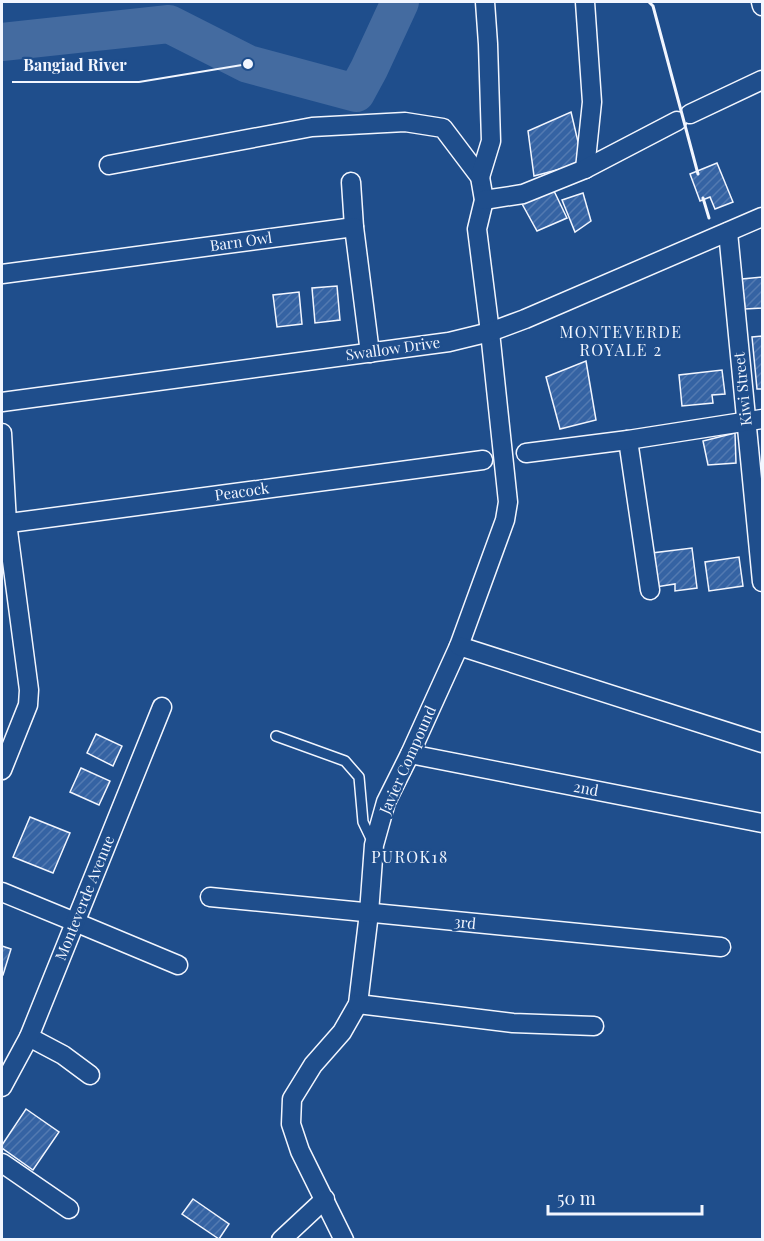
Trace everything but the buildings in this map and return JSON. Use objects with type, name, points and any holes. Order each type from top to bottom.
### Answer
[{"type":"street","points":[[485,2],[491,141],[480,177],[484,200],[523,194],[585,169],[762,80]]},
{"type":"street","points":[[585,2],[592,102],[585,169]]},
{"type":"street","points":[[109,165],[312,127],[405,122],[443,128],[480,177]]},
{"type":"street","points":[[351,182],[354,227],[370,353]]},
{"type":"street","name":"Javier Compound","points":[[344,1239],[300,1151],[291,1124],[292,1099],[313,1065],[342,1032],[358,1004],[369,913],[374,845],[386,802],[459,646],[505,520],[508,502],[477,230],[484,200]]},
{"type":"street","name":"Swallow Drive","points":[[2,402],[449,342],[490,332],[535,315],[762,217]]},
{"type":"street","name":"Barn Owl","points":[[2,274],[354,227]]},
{"type":"street","name":"Kiwi Street","points":[[728,232],[755,420],[762,582]]},
{"type":"street","points":[[526,453],[755,420]]},
{"type":"street","points":[[2,433],[4,524],[30,690],[28,705],[2,770]]},
{"type":"street","points":[[628,440],[650,591]]},
{"type":"street","name":"Peacock","points":[[4,524],[483,460]]},
{"type":"street","points":[[459,646],[762,743]]},
{"type":"street","name":"Monteverde Avenue","points":[[2,1087],[28,1036],[162,707]]},
{"type":"street","name":"2nd","points":[[410,754],[762,823]]},
{"type":"street","points":[[2,892],[178,966]]},
{"type":"street","name":"3rd","points":[[210,897],[721,947]]},
{"type":"street","points":[[358,1004],[513,1023],[594,1026]]},
{"type":"street","points":[[28,1036],[63,1055],[90,1075]]},
{"type":"street","points":[[2,1163],[69,1209]]},
{"type":"street","points":[[281,1239],[325,1199]]},
{"type":"lane","points":[[276,736],[345,761],[358,777],[363,822],[374,845]]},
{"type":"waterway","points":[[2,42],[169,24],[248,64],[356,93],[400,2]]},
{"type":"wall","points":[[649,2],[653,6],[698,174]]},
{"type":"wall","points":[[703,198],[709,218]]},
{"type":"place","name":"Bangiad River","points":[[248,64]]},
{"type":"district","name":"MONTEVERDE ROYALE 2","points":[[621,341]]},
{"type":"district","name":"PUROK18","points":[[410,857]]}]
